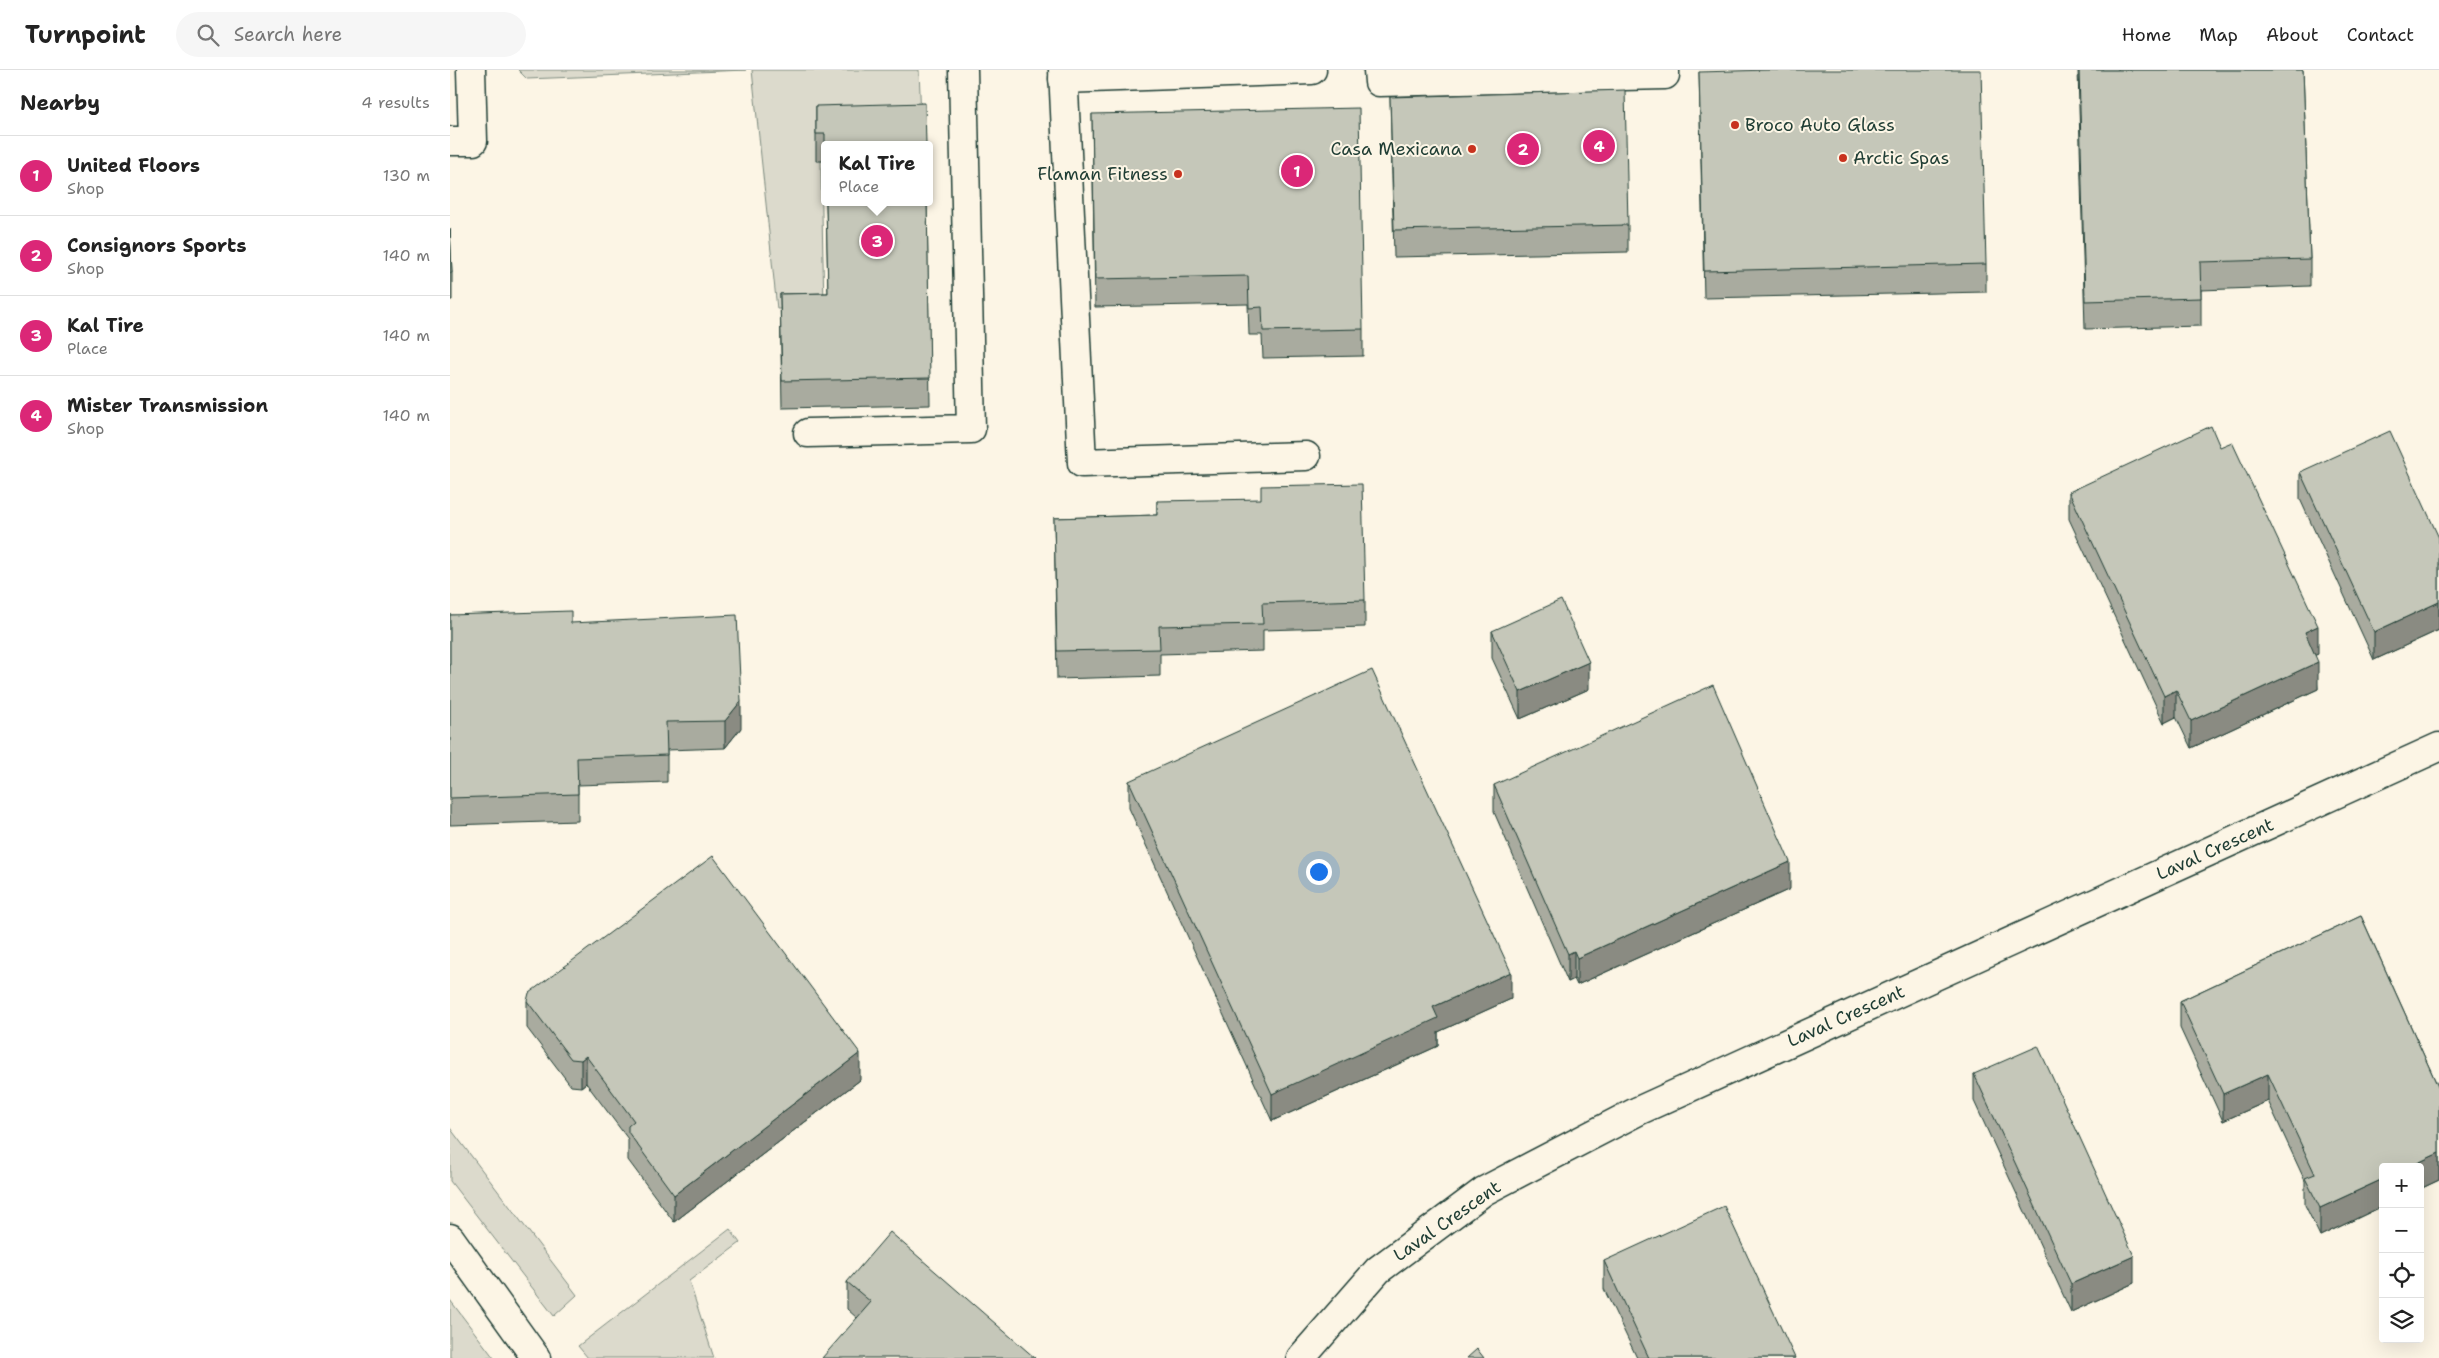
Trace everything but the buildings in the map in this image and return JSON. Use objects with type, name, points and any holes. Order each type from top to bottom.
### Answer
[{"type":"street","points":[[450,142],[473,141],[471,70]]},
{"type":"street","points":[[808,433],[971,429],[963,70]]},
{"type":"street","points":[[1306,456],[1082,464],[1063,74],[1312,70]]},
{"type":"street","points":[[1378,70],[1379,82],[1665,75],[1664,70]]},
{"type":"street","name":"Laval Crescent","points":[[1301,1358],[1378,1270],[1484,1191],[1638,1110],[2439,747]]},
{"type":"street","points":[[450,1238],[536,1358]]},
{"type":"shaded area","points":[[518,70],[746,70],[527,79]]},
{"type":"shaded area","points":[[752,70],[919,70],[921,117],[820,119],[824,308],[777,309]]},
{"type":"shaded area","points":[[450,1128],[577,1295],[554,1316],[450,1181]]},
{"type":"shaded area","points":[[730,1229],[740,1243],[689,1281],[714,1358],[588,1358],[578,1346]]},
{"type":"shaded area","points":[[450,1300],[494,1358],[450,1358]]},
{"type":"place","name":"Broco Auto Glass","points":[[1735,125]]},
{"type":"place","name":"Mister Transmission","points":[[1599,146]]},
{"type":"place","name":"Casa Mexicana","points":[[1472,149]]},
{"type":"place","name":"Consignors Sports","points":[[1523,149]]},
{"type":"place","name":"Arctic Spas","points":[[1843,158]]},
{"type":"place","name":"United Floors","points":[[1297,171]]},
{"type":"place","name":"Flaman Fitness","points":[[1178,174]]},
{"type":"place","name":"Kal Tire","points":[[877,241]]}]
